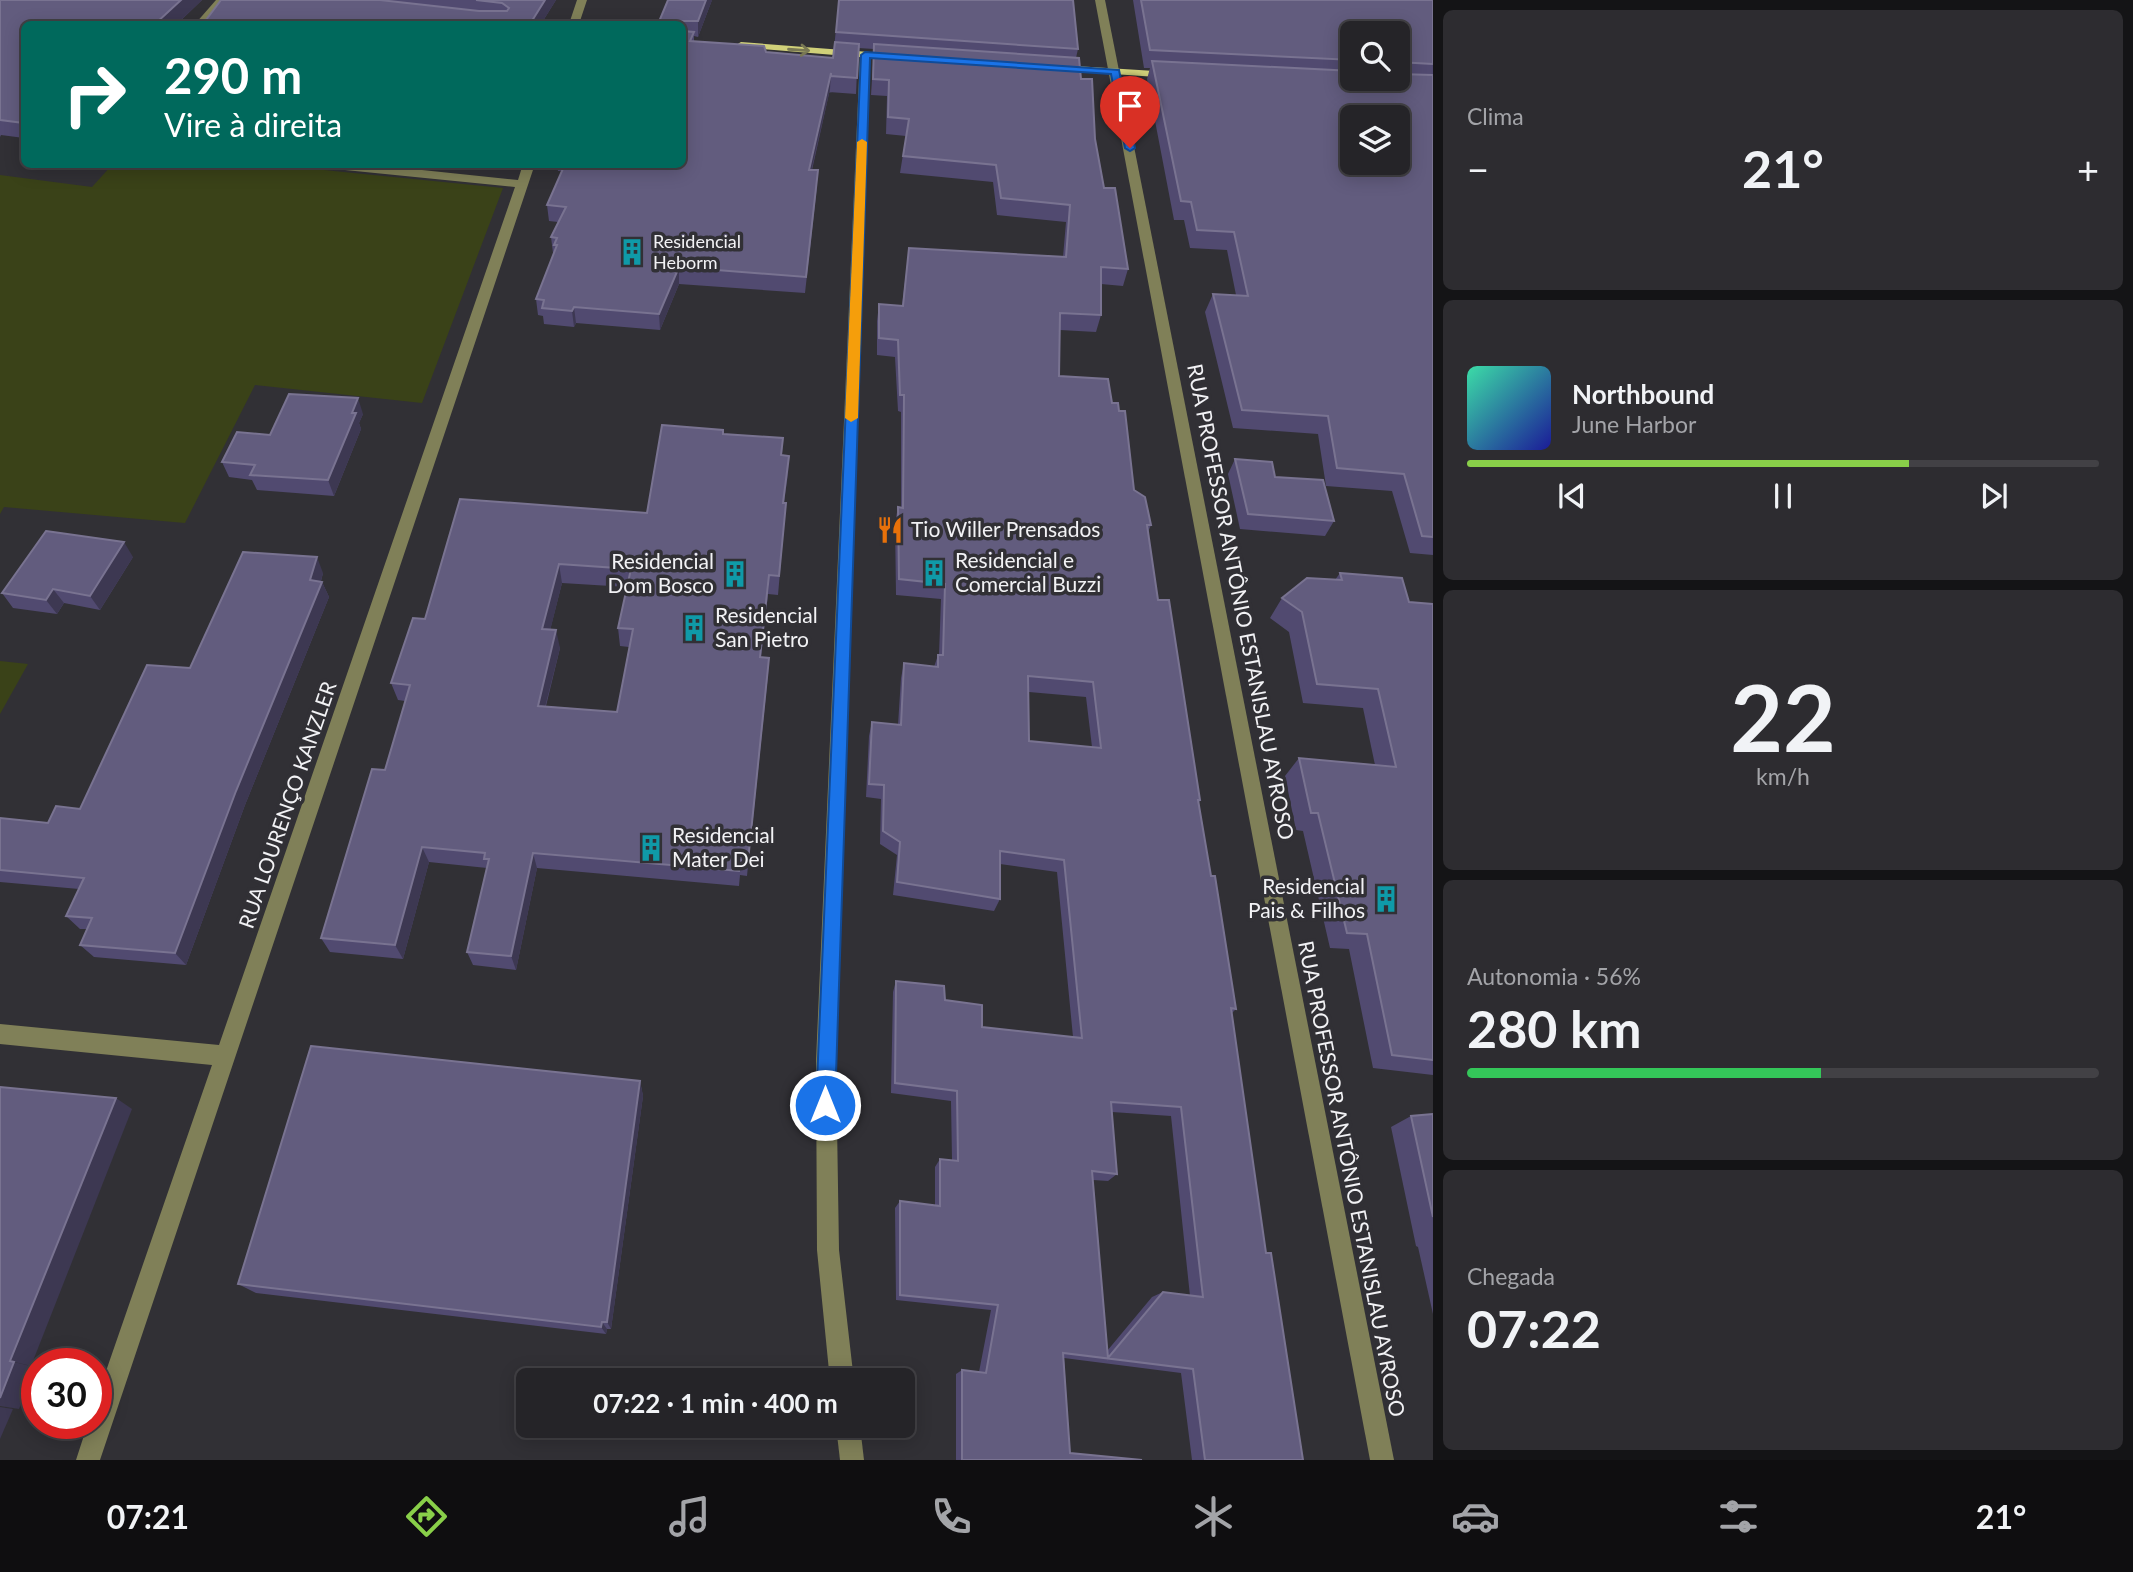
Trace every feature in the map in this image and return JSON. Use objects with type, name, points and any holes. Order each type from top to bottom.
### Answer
[{"type":"main road","points":[[735,45],[907,58]]},
{"type":"main road","points":[[1045,67],[1181,75]]},
{"type":"street","points":[[203,21],[221,0]]},
{"type":"street","points":[[575,21],[582,0]]},
{"type":"street","name":"RUA PROFESSOR ANTÔNIO ESTANISLAU AYROSO","points":[[1100,0],[1382,1460]]},
{"type":"street","points":[[841,1368],[828,1250],[826,1061],[865,55]]},
{"type":"street","points":[[364,168],[522,184]]},
{"type":"street","name":"RUA LOURENÇO KANZLER","points":[[88,1460],[527,168]]},
{"type":"street","points":[[0,1034],[227,1056]]},
{"type":"street","points":[[849,1438],[852,1460]]},
{"type":"green space","points":[[109,168],[304,168],[503,188],[422,403],[255,385],[185,523],[4,507],[0,514],[0,175],[92,187]]},
{"type":"green space","points":[[0,661],[28,664],[0,714]]},
{"type":"building","points":[[0,0],[181,0],[158,21],[21,21],[21,123],[0,120]]},
{"type":"building","points":[[221,0],[380,0],[479,11],[507,11],[509,8],[502,3],[476,0],[545,0],[532,21],[205,21]]},
{"type":"building","points":[[668,0],[706,0],[698,21],[659,21]]},
{"type":"building","points":[[839,0],[1073,0],[1078,49],[836,32]]},
{"type":"building","points":[[1141,0],[1433,0],[1433,64],[1410,63],[1410,21],[1340,21],[1340,59],[1150,50]]},
{"type":"building","points":[[686,31],[694,32],[690,41],[764,46],[766,52],[833,58],[835,42],[859,44],[857,78],[831,76],[831,73],[809,170],[818,170],[806,277],[679,267],[659,314],[574,307],[572,311],[542,308],[544,300],[536,299],[557,245],[554,245],[557,238],[551,237],[566,207],[547,205],[563,168],[686,168]]},
{"type":"building","points":[[874,44],[1079,58],[1081,79],[1092,79],[1095,139],[1104,188],[1115,188],[1128,269],[1101,267],[1101,315],[1060,313],[1059,376],[1108,379],[1112,403],[1118,403],[1119,411],[1125,411],[1134,490],[1145,497],[1151,525],[1147,525],[1158,600],[1169,600],[1198,800],[1211,876],[1215,876],[1236,1009],[1231,1008],[1266,1253],[1271,1253],[1303,1460],[1205,1460],[1193,1369],[1063,1353],[1070,1453],[1142,1460],[962,1460],[962,1370],[986,1373],[998,1305],[900,1295],[900,1201],[940,1206],[940,1159],[958,1161],[957,1091],[895,1083],[896,981],[944,986],[945,1000],[982,1005],[982,1027],[1082,1038],[1064,860],[1000,851],[1000,899],[897,882],[900,842],[883,831],[884,785],[869,784],[872,722],[901,725],[904,663],[938,667],[938,655],[943,655],[945,584],[899,579],[898,507],[903,508],[904,395],[900,395],[898,340],[879,338],[879,304],[903,306],[909,248],[1066,257],[1070,205],[1001,198],[996,165],[903,156],[909,119],[888,117],[889,80],[873,79]],"holes":[[[1028,676],[1093,682],[1101,748],[1029,741]],[[1111,1102],[1181,1107],[1203,1297],[1163,1292],[1108,1358],[1092,1171],[1117,1174]]]},
{"type":"building","points":[[1152,61],[1340,70],[1340,91],[1410,91],[1410,74],[1433,75],[1433,537],[1422,536],[1404,474],[1337,468],[1328,416],[1242,410],[1213,294],[1248,296],[1234,232],[1197,230],[1191,202],[1181,201]]},
{"type":"building","points":[[289,394],[358,398],[352,413],[356,413],[328,480],[250,475],[255,465],[222,462],[237,432],[270,435]]},
{"type":"building","points":[[662,425],[723,430],[723,434],[783,438],[781,455],[789,456],[783,503],[786,503],[779,576],[769,575],[760,657],[769,658],[748,861],[740,860],[739,871],[533,853],[511,956],[467,952],[489,859],[484,859],[485,853],[422,847],[395,945],[321,938],[372,769],[385,770],[410,685],[391,683],[413,618],[425,619],[460,499],[647,513]],"holes":[[[559,564],[631,569],[618,628],[633,629],[617,712],[538,706],[556,630],[542,629]]]},
{"type":"building","points":[[1235,459],[1272,462],[1275,477],[1323,480],[1334,521],[1248,514]]},
{"type":"building","points":[[46,531],[124,542],[90,596],[53,589],[46,600],[2,593]]},
{"type":"building","points":[[243,552],[317,557],[310,580],[322,582],[236,791],[175,953],[80,945],[92,918],[66,916],[84,878],[0,870],[0,818],[48,823],[56,806],[80,809],[147,665],[190,668]]},
{"type":"building","points":[[1340,573],[1402,578],[1409,602],[1433,604],[1433,1060],[1392,1055],[1367,934],[1347,933],[1318,813],[1311,813],[1299,758],[1396,767],[1378,689],[1317,684],[1302,612],[1282,598],[1307,578],[1342,580]]},
{"type":"building","points":[[311,1046],[640,1081],[607,1322],[602,1322],[601,1327],[238,1284]]},
{"type":"building","points":[[0,1087],[116,1098],[10,1361],[14,1362],[0,1398]]},
{"type":"building","points":[[1433,1114],[1433,1217],[1411,1116]]},
{"type":"slow traffic","points":[[851,418],[862,142]]},
{"type":"place","name":"Residencial Heborm","points":[[632,252]]},
{"type":"place","name":"Tio Willer Prensados","points":[[890,530]]},
{"type":"place","name":"Residencial e Comercial Buzzi","points":[[934,573]]},
{"type":"place","name":"Residencial Dom Bosco","points":[[735,574]]},
{"type":"place","name":"Residencial San Pietro","points":[[694,628]]},
{"type":"place","name":"Residencial Mater Dei","points":[[651,848]]},
{"type":"place","name":"Residencial Pais & Filhos","points":[[1386,899]]},
{"type":"route","points":[[825,1105],[865,55],[1115,72],[1130,148]]}]
